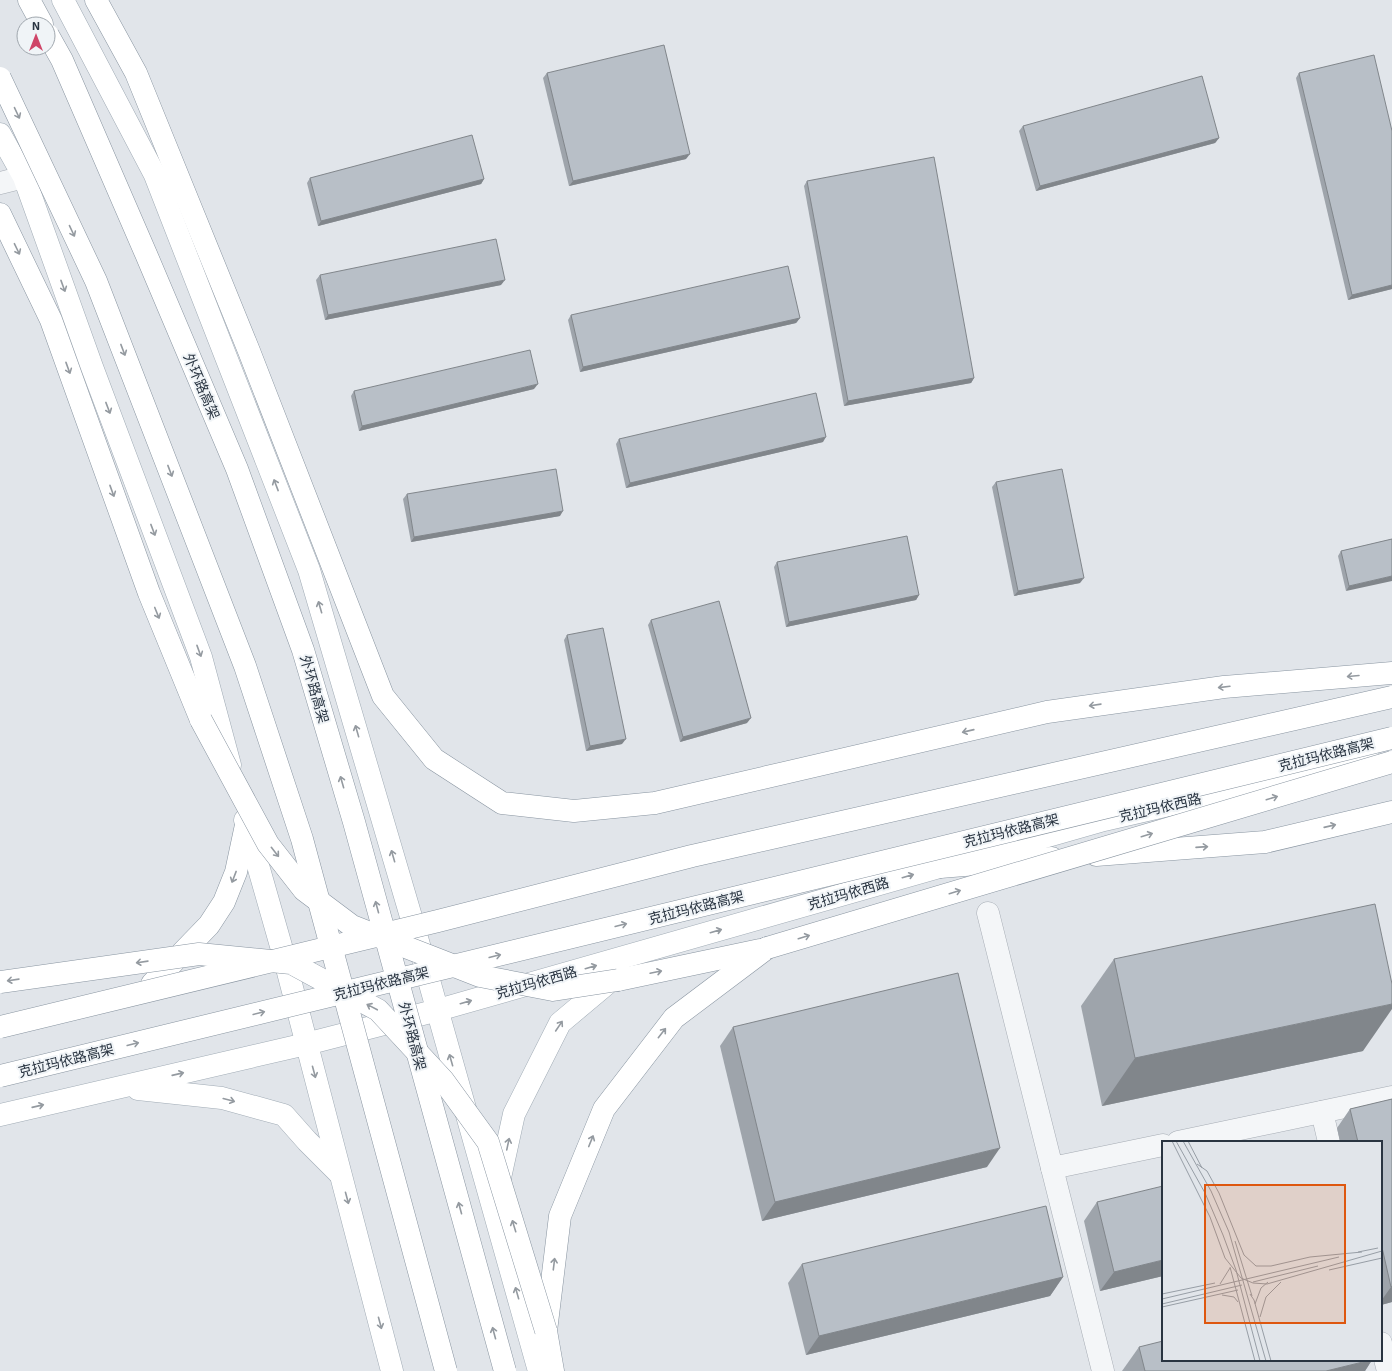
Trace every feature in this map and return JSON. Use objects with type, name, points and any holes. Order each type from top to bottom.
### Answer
[{"type":"main road","points":[[29,0],[38,16]]},
{"type":"main road","points":[[63,0],[155,175],[309,570],[438,1010],[539,1371]]},
{"type":"main road","points":[[96,0],[136,73],[249,351],[383,696],[434,760],[502,803],[574,811],[655,803],[1047,712],[1224,686],[1392,673]]},
{"type":"main road","name":"外环路高架","points":[[56,49],[146,254],[237,469],[303,650],[354,822],[504,1371]]},
{"type":"main road","points":[[0,78],[96,281],[245,666],[302,839],[446,1371]]},
{"type":"main road","points":[[0,134],[24,177],[92,368],[201,657],[246,825],[283,953],[392,1371]]},
{"type":"main road","points":[[0,214],[51,320],[149,593],[201,720],[268,844],[304,890],[352,926],[480,976],[553,990],[618,980],[767,948],[1392,762]]},
{"type":"main road","points":[[0,1027],[438,921],[692,856],[1392,697]]},
{"type":"main road","points":[[0,1020],[283,953],[412,920],[1392,707]]},
{"type":"main road","name":"克拉玛依路高架","points":[[0,1076],[1392,738]]},
{"type":"main road","name":"克拉玛依西路","points":[[0,1115],[306,1044],[438,1010],[1104,820],[1392,754]]},
{"type":"main road","points":[[940,867],[1265,842],[1392,812]]},
{"type":"main road","points":[[152,984],[209,925],[224,902],[236,872],[246,825]]},
{"type":"main road","points":[[546,1330],[560,1216],[604,1109],[674,1018],[767,948]]},
{"type":"main road","points":[[493,1209],[514,1114],[560,1023],[644,952]]},
{"type":"main road","points":[[0,982],[199,954],[292,963],[378,1010],[443,1080],[488,1142],[546,1330],[553,1371]]},
{"type":"main road","points":[[121,1087],[222,1098],[284,1115],[307,1141],[340,1174]]},
{"type":"street","points":[[0,183],[24,177]]},
{"type":"street","points":[[988,913],[1103,1371]]},
{"type":"street","points":[[1183,1141],[1392,1097]]},
{"type":"street","points":[[1322,1112],[1329,1141]]},
{"type":"street","points":[[1052,1168],[1162,1145]]},
{"type":"street","points":[[1382,1347],[1388,1371]]},
{"type":"building","points":[[664,45],[690,154],[573,181],[547,73]]},
{"type":"building","points":[[1374,55],[1392,131],[1392,285],[1352,295],[1299,73]]},
{"type":"building","points":[[1202,76],[1219,138],[1040,186],[1023,126]]},
{"type":"building","points":[[472,135],[484,179],[321,221],[310,178]]},
{"type":"building","points":[[934,157],[974,378],[848,401],[807,181]]},
{"type":"building","points":[[496,239],[505,280],[328,315],[320,275]]},
{"type":"building","points":[[788,266],[800,318],[583,367],[571,315]]},
{"type":"building","points":[[530,350],[538,384],[362,426],[354,391]]},
{"type":"building","points":[[816,393],[826,437],[630,483],[619,439]]},
{"type":"building","points":[[556,469],[563,511],[414,537],[407,494]]},
{"type":"building","points":[[1062,469],[1084,578],[1018,591],[996,482]]},
{"type":"building","points":[[907,536],[919,595],[789,622],[777,562]]},
{"type":"building","points":[[1392,539],[1392,576],[1349,586],[1341,551]]},
{"type":"building","points":[[719,601],[751,718],[683,737],[651,620]]},
{"type":"building","points":[[603,628],[626,739],[590,746],[567,635]]},
{"type":"building","points":[[1375,904],[1392,984],[1392,1004],[1135,1058],[1114,959]]},
{"type":"building","points":[[958,973],[1000,1148],[775,1202],[733,1027]]},
{"type":"building","points":[[1392,1099],[1391,1287],[1382,1247],[1382,1141],[1358,1141],[1350,1109]]},
{"type":"building","points":[[1162,1186],[1162,1260],[1114,1272],[1097,1202]]},
{"type":"building","points":[[1046,1206],[1063,1277],[819,1336],[802,1264]]},
{"type":"building","points":[[1162,1341],[1162,1361],[1367,1361],[1326,1371],[1145,1371],[1139,1347]]}]
